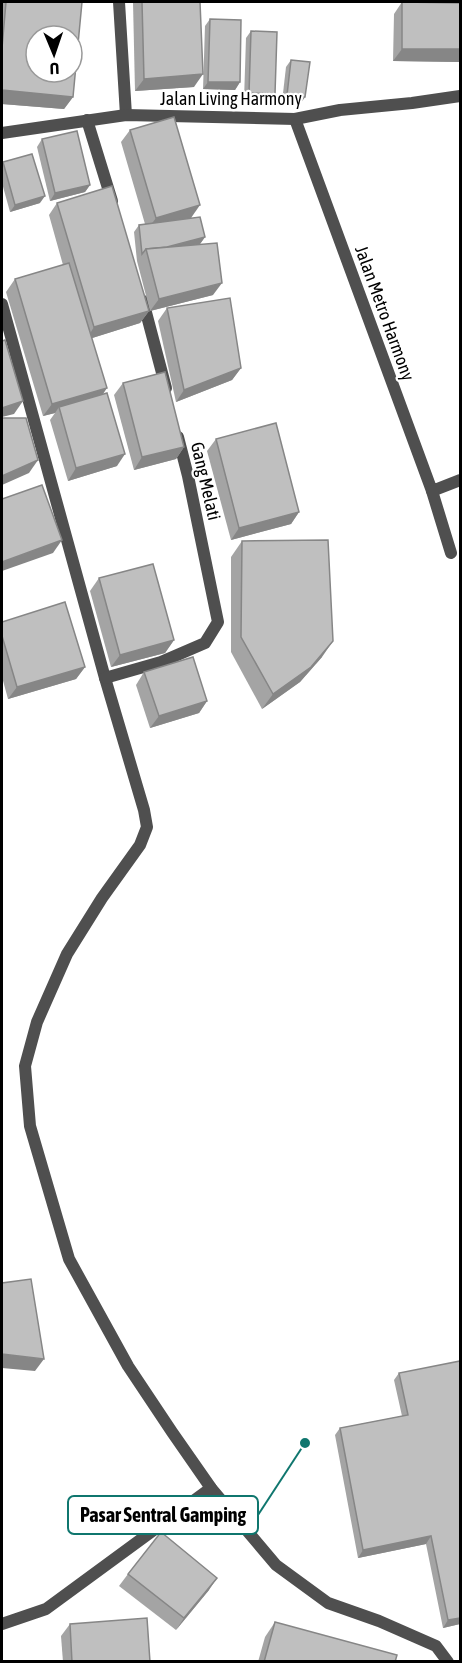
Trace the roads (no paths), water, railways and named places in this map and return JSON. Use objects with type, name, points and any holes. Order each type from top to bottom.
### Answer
[{"type":"street","points":[[119,2],[126,115]]},
{"type":"street","name":"Jalan Living Harmony","points":[[2,133],[126,115],[295,119],[340,110],[460,96]]},
{"type":"street","name":"Jalan Metro Harmony","points":[[295,119],[432,491],[451,553]]},
{"type":"street","points":[[87,120],[115,212]]},
{"type":"street","points":[[140,292],[167,395]]},
{"type":"street","points":[[2,304],[147,827],[140,845],[102,898],[67,954],[37,1022],[25,1066],[30,1126],[69,1259],[128,1366],[211,1488],[276,1565],[328,1603],[379,1621],[436,1646],[448,1662]]},
{"type":"street","name":"Gang Melati","points":[[105,678],[161,662],[205,644],[218,621],[188,476],[176,430]]},
{"type":"street","points":[[432,491],[460,480]]},
{"type":"street","points":[[2,1624],[46,1608],[211,1488]]},
{"type":"place","name":"Pasar Sentral Gamping","points":[[305,1443]]}]
